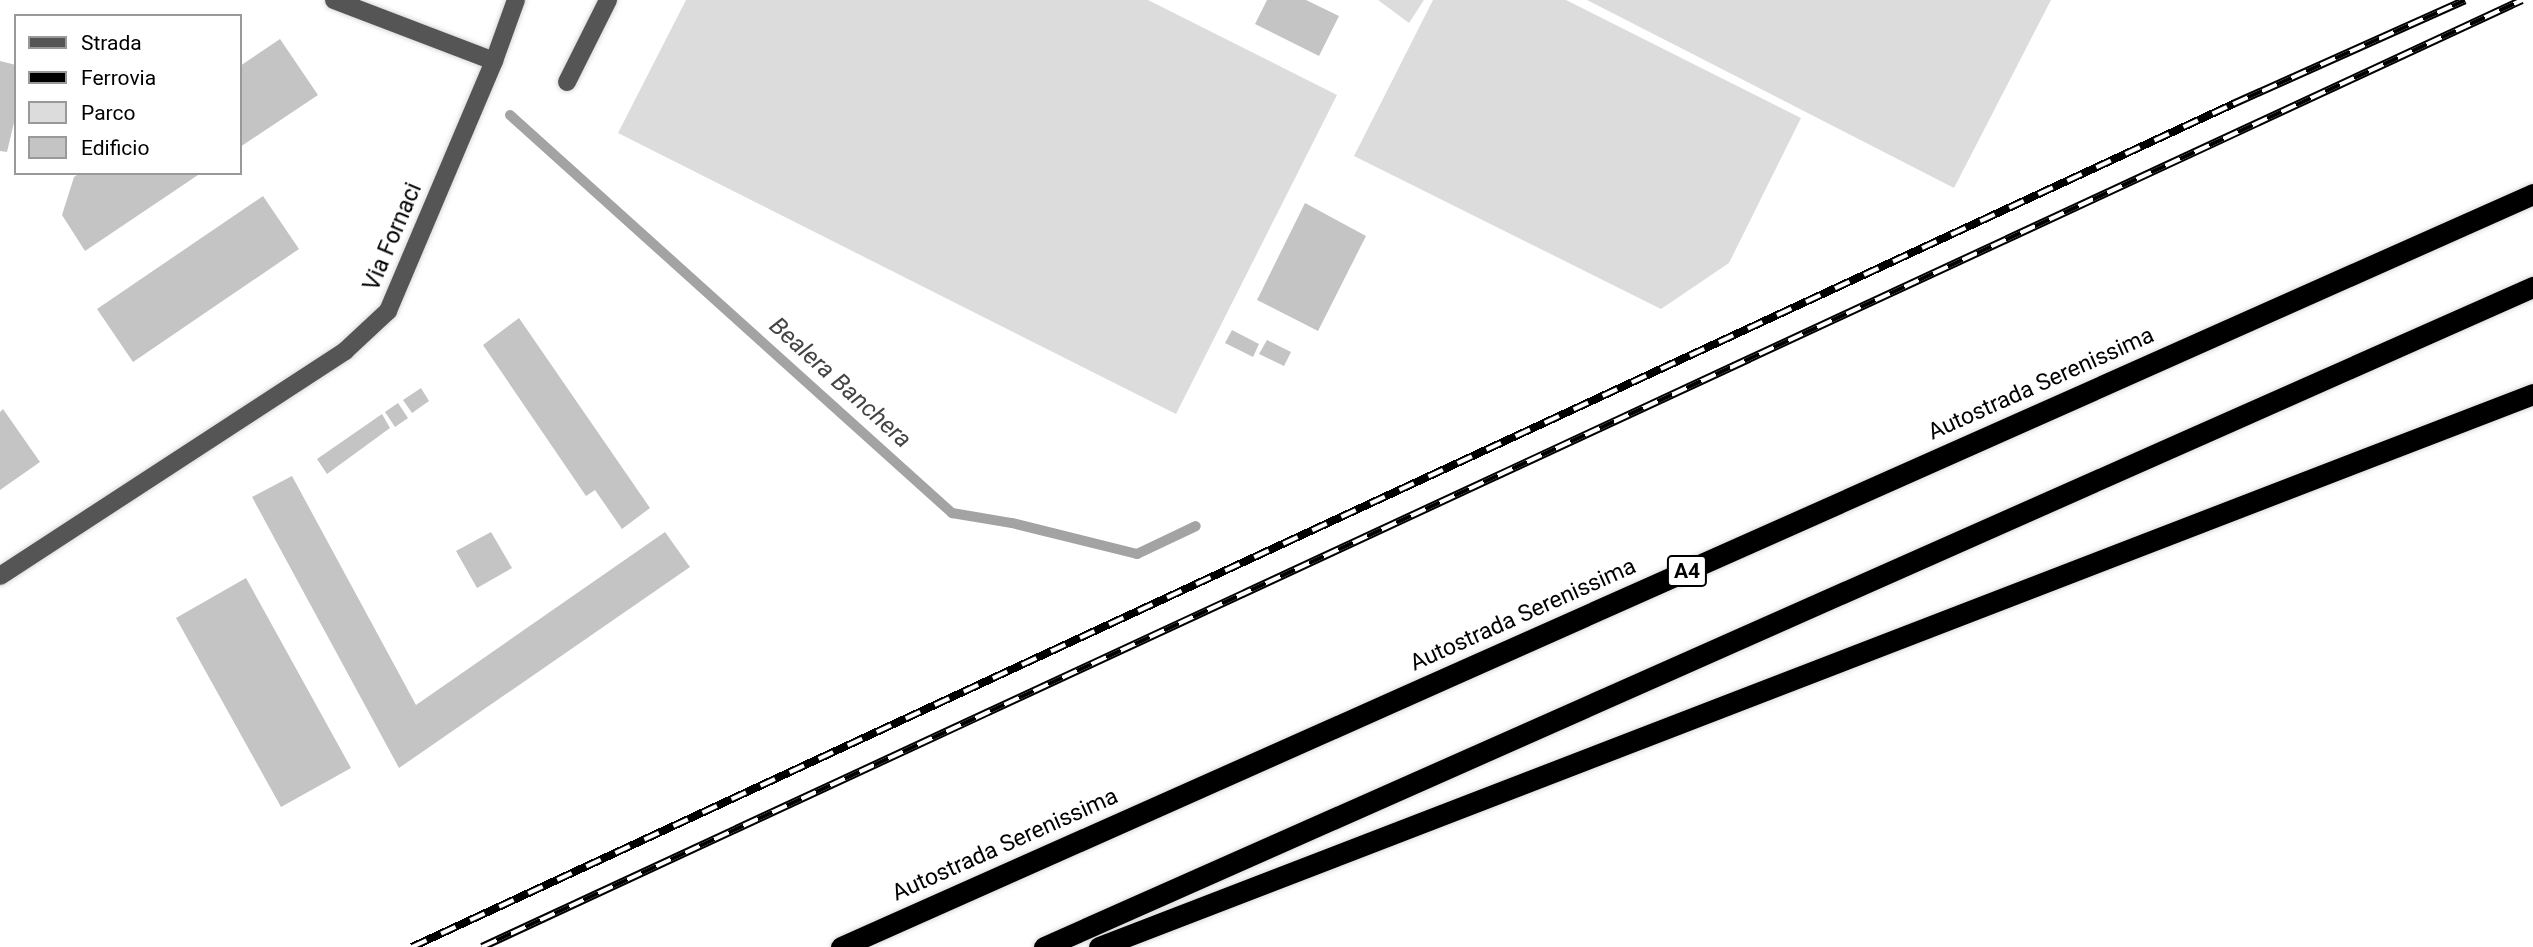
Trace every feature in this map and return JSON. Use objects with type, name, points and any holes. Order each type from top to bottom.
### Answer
[{"type":"highway","name":"Autostrada Serenissima","points":[[841,947],[2533,194]]},
{"type":"highway","points":[[1044,947],[2533,287]]},
{"type":"highway","points":[[1099,947],[2533,394]]},
{"type":"street","points":[[334,0],[494,61]]},
{"type":"street","name":"Via Fornaci","points":[[0,576],[345,351],[388,311],[494,61],[516,0]]},
{"type":"street","points":[[567,82],[608,0]]},
{"type":"green space","points":[[686,0],[1148,0],[1337,95],[1176,414],[618,133]]},
{"type":"green space","points":[[1378,0],[1424,0],[1409,23]]},
{"type":"green space","points":[[1433,0],[1566,0],[1801,118],[1729,263],[1661,309],[1354,156]]},
{"type":"green space","points":[[1587,0],[2051,0],[1954,188]]},
{"type":"building","points":[[1267,0],[1306,0],[1339,16],[1319,56],[1255,24]]},
{"type":"building","points":[[280,39],[318,95],[242,146],[242,65]]},
{"type":"building","points":[[0,61],[14,64],[14,122],[7,152],[0,151]]},
{"type":"building","points":[[198,175],[85,251],[62,215],[74,177]]},
{"type":"building","points":[[263,196],[299,249],[133,362],[97,309]]},
{"type":"building","points":[[1305,203],[1366,236],[1318,331],[1257,300]]},
{"type":"building","points":[[519,318],[650,508],[622,529],[595,490],[586,496],[483,345]]},
{"type":"building","points":[[1232,330],[1259,344],[1253,357],[1225,343]]},
{"type":"building","points":[[1267,340],[1291,352],[1284,366],[1259,354]]},
{"type":"building","points":[[421,388],[429,401],[412,413],[403,400]]},
{"type":"building","points":[[398,403],[408,418],[395,427],[385,412]]},
{"type":"building","points":[[3,409],[40,462],[0,490],[0,412]]},
{"type":"building","points":[[382,414],[390,428],[327,474],[317,459]]},
{"type":"building","points":[[292,476],[416,705],[665,532],[690,567],[399,768],[252,497]]},
{"type":"building","points":[[491,532],[512,568],[477,588],[456,551]]},
{"type":"building","points":[[246,578],[351,768],[281,807],[176,618]]},
{"type":"waterway","name":"Bealera Banchera","points":[[510,115],[952,513],[1012,523],[1137,554],[1196,526]]},
{"type":"railway","points":[[412,947],[2233,104],[2465,0]]},
{"type":"railway","points":[[482,947],[2522,0]]}]
